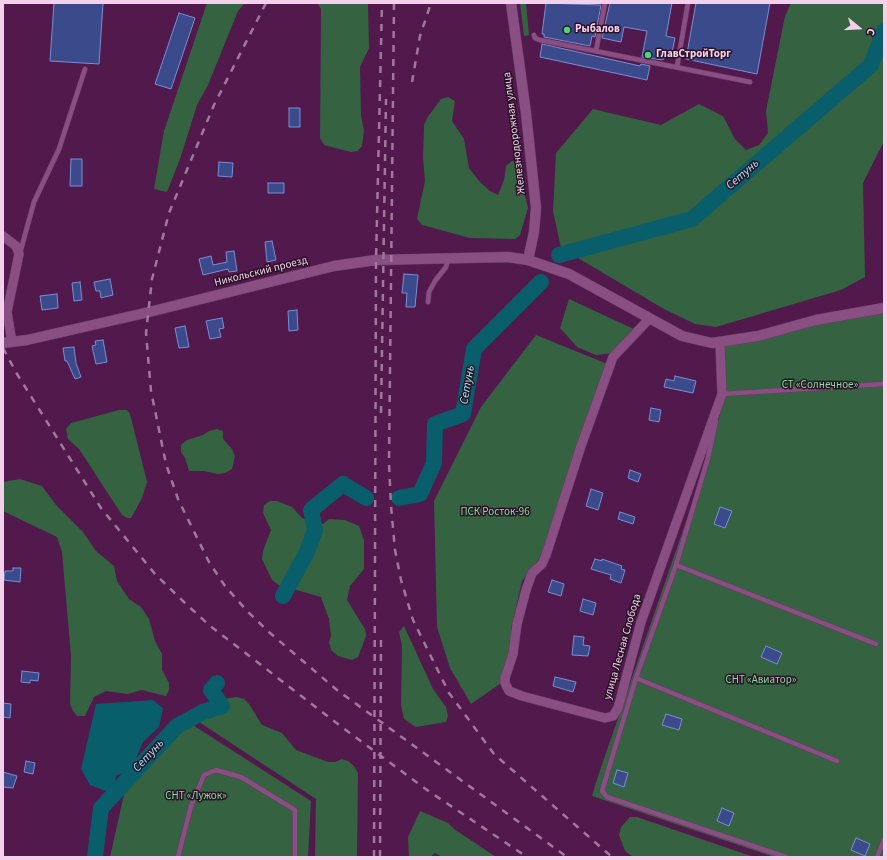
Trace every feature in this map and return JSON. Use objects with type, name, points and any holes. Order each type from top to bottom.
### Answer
[{"type":"main road","name":"Железнодорожная улица","points":[[511,3],[526,113],[536,208],[534,232],[528,260]]},
{"type":"main road","name":"Никольский проезд","points":[[8,343],[145,313],[334,266],[376,260],[508,257],[528,260],[569,274],[682,336],[703,342],[720,343],[758,336],[816,320],[884,308]]},
{"type":"street","points":[[3,236],[16,246],[19,254],[7,312],[8,343]]},
{"type":"street","name":"улица Лесная Слобода","points":[[650,318],[622,347],[610,365],[546,555],[542,564],[532,573],[526,590],[517,624],[513,654],[505,678],[505,683],[509,691],[535,700],[606,718],[613,716],[618,708],[641,622],[722,394],[720,343]]},
{"type":"lane","points":[[596,51],[605,3]]},
{"type":"lane","points":[[677,67],[688,3]]},
{"type":"lane","points":[[534,35],[540,40],[750,82]]},
{"type":"lane","points":[[19,254],[34,202],[59,149],[85,69]]},
{"type":"lane","points":[[428,302],[429,292],[435,281],[446,267],[448,258]]},
{"type":"lane","points":[[786,857],[604,795],[602,791],[636,678],[676,565],[708,458],[722,394],[884,384]]},
{"type":"lane","points":[[676,565],[876,644]]},
{"type":"lane","points":[[636,678],[837,761]]},
{"type":"lane","points":[[178,857],[191,806],[204,775],[216,770],[241,777],[295,810],[295,857]]},
{"type":"lane","points":[[877,857],[884,840]]},
{"type":"green space","points":[[207,3],[245,3],[238,11],[208,85],[197,105],[180,159],[167,192],[154,189],[164,131]]},
{"type":"green space","points":[[317,3],[368,3],[369,48],[360,67],[361,116],[364,130],[362,146],[358,151],[351,152],[324,145],[320,138],[321,9]]},
{"type":"green space","points":[[520,3],[526,3],[529,35],[524,36]]},
{"type":"green space","points":[[791,3],[884,3],[884,141],[863,183],[865,277],[841,290],[716,327],[695,324],[664,309],[561,248],[553,211],[556,153],[593,109],[661,125],[699,104],[723,116],[735,139],[746,150],[759,145],[768,133],[766,111],[785,16]]},
{"type":"green space","points":[[448,97],[455,101],[452,121],[464,139],[469,168],[480,182],[490,191],[498,195],[504,180],[506,166],[512,161],[519,164],[523,171],[521,179],[528,208],[520,235],[515,239],[470,238],[422,225],[417,219],[425,181],[423,158],[424,125],[427,118],[441,99]]},
{"type":"green space","points":[[569,299],[636,330],[614,353],[596,355],[577,347],[560,328]]},
{"type":"green space","name":"СНТ «Авиатор»","points":[[884,308],[884,857],[774,857],[592,796],[708,458],[725,396],[720,343]]},
{"type":"green space","name":"ПСК Росток-96","points":[[536,335],[610,365],[547,548],[522,581],[511,629],[512,647],[504,681],[471,704],[450,668],[437,627],[434,501],[481,407]]},
{"type":"green space","points":[[119,410],[127,410],[130,414],[147,482],[142,498],[131,518],[127,518],[122,515],[79,449],[68,439],[66,429],[71,423]]},
{"type":"green space","points":[[216,429],[223,431],[223,439],[232,449],[235,456],[232,469],[225,473],[218,474],[204,471],[189,471],[185,458],[181,452],[181,445],[187,440]]},
{"type":"green space","points":[[20,479],[42,486],[56,505],[83,532],[96,551],[114,566],[117,581],[129,599],[141,607],[149,619],[155,641],[162,654],[162,670],[169,683],[169,690],[166,696],[142,690],[128,694],[106,691],[94,697],[85,716],[77,716],[73,711],[70,704],[71,656],[62,552],[57,537],[3,511],[3,482]]},
{"type":"green space","points":[[270,501],[277,501],[292,507],[302,518],[316,523],[323,524],[329,519],[345,520],[359,526],[364,540],[364,569],[350,586],[347,600],[365,629],[366,636],[358,657],[352,660],[338,656],[331,650],[329,642],[331,636],[329,619],[321,597],[279,585],[272,580],[262,559],[263,551],[271,530],[263,513],[264,505]]},
{"type":"green space","points":[[404,626],[433,689],[446,707],[448,716],[446,722],[416,727],[404,719],[401,705],[402,646],[399,632]]},
{"type":"green space","points":[[237,697],[244,699],[249,704],[262,725],[282,733],[296,750],[328,762],[335,762],[342,759],[348,761],[354,766],[358,773],[357,857],[315,857],[316,799],[196,720],[207,712],[215,700]]},
{"type":"green space","name":"СНТ «Лужок»","points":[[182,718],[311,801],[308,857],[110,857],[125,790]]},
{"type":"green space","points":[[420,811],[448,823],[454,829],[496,857],[442,857],[435,853],[430,857],[409,857],[408,837]]},
{"type":"green space","points":[[630,817],[637,817],[754,857],[633,857],[625,851],[619,835],[621,827]]},
{"type":"shaded area","points":[[153,700],[163,708],[159,727],[143,742],[131,770],[116,776],[113,794],[90,785],[81,769],[96,704]]},
{"type":"building","points":[[54,3],[103,3],[99,64],[50,61]]},
{"type":"building","points":[[546,3],[601,5],[595,37],[592,36],[590,46],[544,37],[544,34],[542,34]]},
{"type":"building","points":[[610,3],[672,3],[666,36],[675,38],[672,53],[662,60],[642,57],[647,31],[624,27],[621,42],[602,38]]},
{"type":"building","points":[[696,3],[770,3],[757,74],[686,59]]},
{"type":"building","points":[[179,13],[195,18],[171,89],[155,84]]},
{"type":"building","points":[[542,44],[640,66],[641,64],[650,66],[647,80],[540,57]]},
{"type":"building","points":[[289,108],[300,108],[300,127],[289,127]]},
{"type":"building","points":[[71,159],[82,159],[82,186],[70,186]]},
{"type":"building","points":[[219,162],[233,163],[232,177],[218,176]]},
{"type":"building","points":[[268,183],[284,183],[284,193],[268,193]]},
{"type":"building","points":[[272,241],[276,260],[267,262],[265,242]]},
{"type":"building","points":[[234,251],[237,271],[229,272],[228,269],[203,275],[199,259],[211,256],[213,265],[227,262],[226,252]]},
{"type":"building","points":[[404,274],[418,275],[415,307],[406,307],[407,293],[402,293]]},
{"type":"building","points":[[110,279],[113,295],[101,298],[100,291],[96,291],[94,282]]},
{"type":"building","points":[[80,282],[82,300],[74,301],[72,283]]},
{"type":"building","points":[[57,294],[58,308],[42,310],[40,296]]},
{"type":"building","points":[[297,310],[298,330],[289,331],[288,311]]},
{"type":"building","points":[[222,318],[224,328],[219,329],[221,337],[210,339],[206,321]]},
{"type":"building","points":[[185,326],[189,347],[179,348],[175,328]]},
{"type":"building","points":[[103,340],[107,362],[96,364],[92,346],[96,345],[95,341]]},
{"type":"building","points":[[74,347],[76,363],[81,377],[75,379],[67,361],[65,361],[63,348]]},
{"type":"building","points":[[675,376],[696,381],[693,393],[664,387],[666,379],[674,381]]},
{"type":"building","points":[[651,408],[661,410],[659,422],[649,420]]},
{"type":"building","points":[[630,470],[641,474],[638,482],[628,478]]},
{"type":"building","points":[[591,489],[603,493],[598,510],[586,506]]},
{"type":"building","points":[[720,507],[732,511],[725,528],[714,524]]},
{"type":"building","points":[[620,512],[635,517],[633,524],[618,519]]},
{"type":"building","points":[[595,559],[602,561],[602,559],[622,566],[621,569],[625,570],[621,583],[610,579],[611,575],[591,569]]},
{"type":"building","points":[[13,568],[21,568],[20,582],[4,580],[5,571],[13,571]]},
{"type":"building","points":[[552,580],[564,584],[561,596],[548,592]]},
{"type":"building","points":[[583,599],[596,603],[593,615],[580,611]]},
{"type":"building","points":[[574,636],[584,637],[583,645],[590,646],[588,656],[572,655]]},
{"type":"building","points":[[766,646],[782,653],[777,664],[761,657]]},
{"type":"building","points":[[22,671],[39,673],[38,681],[30,680],[30,683],[21,682]]},
{"type":"building","points":[[555,677],[576,682],[573,692],[553,686]]},
{"type":"building","points":[[3,703],[11,704],[10,718],[3,717]]},
{"type":"building","points":[[666,714],[682,719],[679,730],[662,725]]},
{"type":"building","points":[[26,761],[35,763],[33,774],[24,772]]},
{"type":"building","points":[[617,770],[628,773],[624,787],[613,783]]},
{"type":"building","points":[[3,772],[17,776],[13,788],[3,787]]},
{"type":"building","points":[[722,808],[734,813],[729,826],[717,821]]},
{"type":"building","points":[[856,838],[870,844],[865,856],[851,850]]},
{"type":"waterway","name":"Сетунь","points":[[559,255],[692,219],[871,65],[884,31]]},
{"type":"waterway","name":"Сетунь","points":[[399,498],[420,494],[434,463],[435,424],[463,414],[474,349],[541,282]]},
{"type":"waterway","name":"Сетунь","points":[[283,596],[307,552],[315,530],[311,510],[343,484],[366,498]]},
{"type":"waterway","name":"Сетунь","points":[[95,857],[101,808],[177,726],[203,712],[222,706],[211,690],[217,683]]},
{"type":"railway","points":[[266,3],[214,105],[169,213],[152,279],[146,333],[151,391],[166,464],[178,499],[209,562],[225,586],[247,611],[270,633],[337,690],[567,857]]},
{"type":"railway","points":[[374,857],[376,260],[382,3]]},
{"type":"railway","points":[[394,3],[389,463],[395,550],[401,580],[413,620],[449,693],[494,754],[612,857]]},
{"type":"railway","points":[[412,82],[420,36],[431,3]]},
{"type":"railway","points":[[381,413],[386,99]]},
{"type":"railway","points":[[3,348],[17,374],[101,508],[155,574],[209,625],[339,725],[427,790],[527,857]]},
{"type":"railway","points":[[380,857],[381,633]]},
{"type":"place","name":"Рыбалов","points":[[567,30]]},
{"type":"place","name":"ГлавСтройТорг","points":[[648,55]]},
{"type":"park label","name":"СТ «Солнечное»","points":[[820,386]]}]
